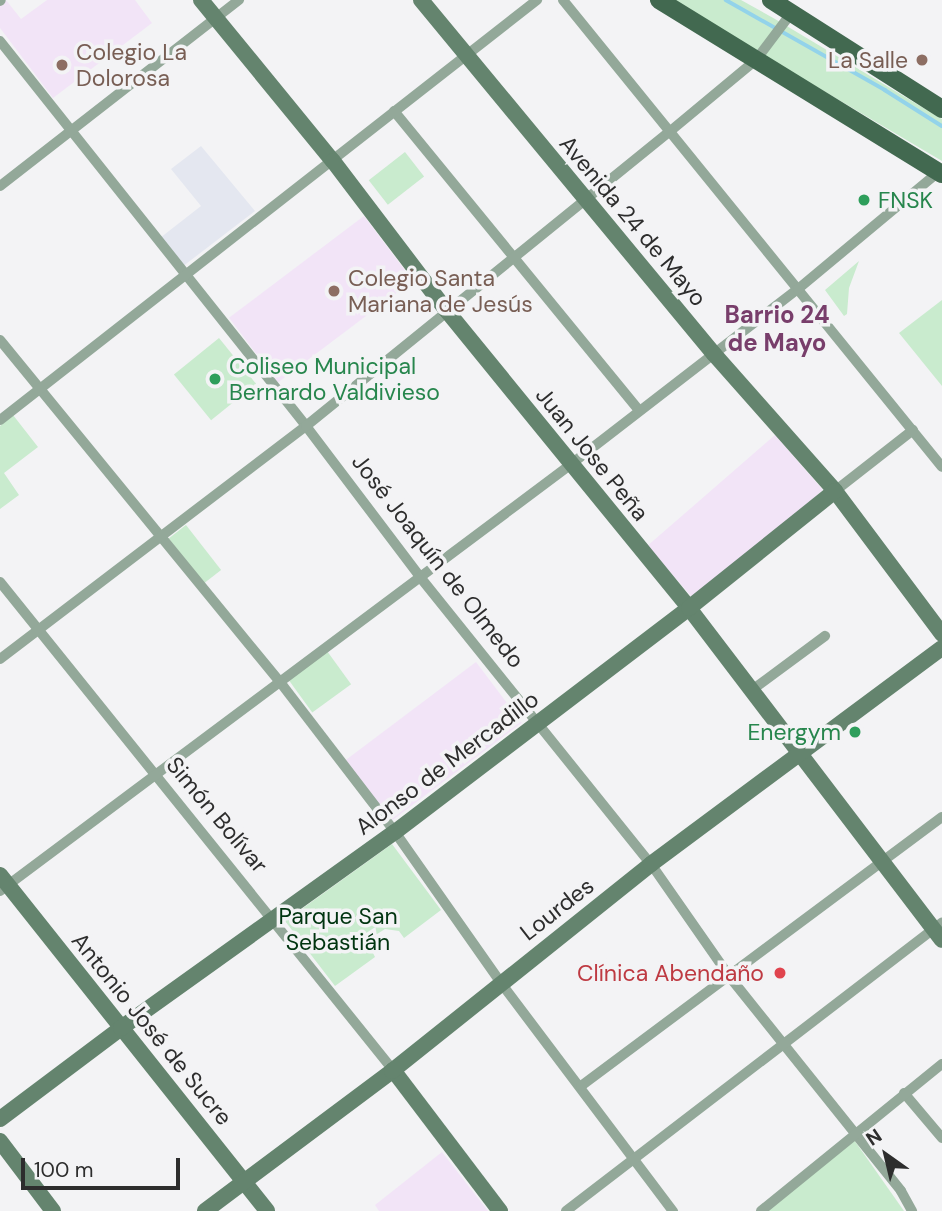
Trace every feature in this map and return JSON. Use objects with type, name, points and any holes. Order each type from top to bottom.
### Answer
[{"type":"main road","points":[[659,0],[759,57],[941,172]]},
{"type":"main road","points":[[771,0],[790,15],[942,108]]},
{"type":"street","name":"Juan Jose Peña","points":[[201,0],[333,161],[447,311],[570,465],[689,608],[798,753],[939,931]]},
{"type":"street","points":[[0,186],[239,0]]},
{"type":"street","name":"Avenida 24 de Mayo","points":[[421,0],[714,354],[835,491],[942,634]]},
{"type":"street","points":[[0,420],[537,0]]},
{"type":"street","points":[[563,0],[668,133],[942,467]]},
{"type":"street","points":[[0,659],[306,426],[586,201],[759,57],[790,15]]},
{"type":"street","name":"José Joaquín de Olmedo","points":[[0,41],[306,426],[420,577],[651,864],[729,976],[901,1191],[912,1211]]},
{"type":"street","points":[[394,111],[639,410]]},
{"type":"street","points":[[3,884],[155,775],[570,465],[798,289],[941,172]]},
{"type":"street","points":[[0,340],[280,682],[396,832],[501,983],[673,1211]]},
{"type":"street","name":"Alonso de Mercadillo","points":[[0,1119],[121,1028],[396,832],[689,608],[913,430]]},
{"type":"street","name":"Simón Bolívar","points":[[0,582],[274,920],[500,1211]]},
{"type":"street","points":[[752,690],[825,636]]},
{"type":"street","name":"Lourdes","points":[[205,1211],[393,1070],[651,864],[942,648]]},
{"type":"street","points":[[581,1086],[884,863],[942,817]]},
{"type":"street","name":"Antonio José de Sucre","points":[[3,884],[267,1211]]},
{"type":"street","points":[[566,1211],[784,1043],[939,931]]},
{"type":"street","points":[[761,1211],[942,1064]]},
{"type":"street","points":[[904,1093],[942,1138]]},
{"type":"street","points":[[0,1141],[53,1211]]},
{"type":"shaded area","name":"Colegio La Dolorosa","points":[[6,0],[21,19],[47,0],[135,0],[152,23],[53,98],[0,28],[0,5]]},
{"type":"shaded area","points":[[201,146],[255,211],[182,267],[160,238],[201,206],[171,169]]},
{"type":"shaded area","name":"Colegio Santa Mariana de Jesús","points":[[364,216],[413,281],[278,382],[229,318]]},
{"type":"shaded area","points":[[775,435],[823,490],[695,601],[647,546]]},
{"type":"shaded area","points":[[476,662],[522,723],[392,821],[346,760]]},
{"type":"shaded area","points":[[442,1152],[488,1211],[379,1211],[375,1205]]},
{"type":"green space","points":[[670,0],[741,0],[775,19],[942,119],[942,161]]},
{"type":"green space","points":[[405,152],[424,176],[388,205],[369,180]]},
{"type":"green space","points":[[859,261],[849,288],[847,314],[844,316],[825,290]]},
{"type":"green space","points":[[942,300],[942,386],[899,333]]},
{"type":"green space","name":"Coliseo Municipal Bernardo Valdivieso","points":[[219,338],[256,384],[211,420],[174,375]]},
{"type":"green space","points":[[13,415],[38,447],[4,473],[19,495],[0,509],[0,426]]},
{"type":"green space","points":[[186,525],[221,570],[204,583],[169,539]]},
{"type":"green space","points":[[327,651],[351,684],[312,712],[288,679]]},
{"type":"green space","name":"Parque San Sebastián","points":[[392,844],[441,910],[404,938],[399,931],[385,929],[374,936],[371,949],[375,957],[335,986],[285,921]]},
{"type":"green space","points":[[852,1137],[904,1211],[761,1211]]},
{"type":"waterway","points":[[726,0],[885,90],[942,126]]},
{"type":"place","name":"La Salle","points":[[922,60]]},
{"type":"place","name":"Colegio La Dolorosa","points":[[62,65]]},
{"type":"place","name":"FNSK","points":[[864,200]]},
{"type":"place","name":"Colegio Santa Mariana de Jesús","points":[[334,291]]},
{"type":"place","name":"Coliseo Municipal Bernardo Valdivieso","points":[[215,379]]},
{"type":"place","name":"Energym","points":[[855,732]]},
{"type":"place","name":"Clínica Abendaño","points":[[780,973]]},
{"type":"district","name":"Barrio 24 de Mayo","points":[[777,329]]}]
